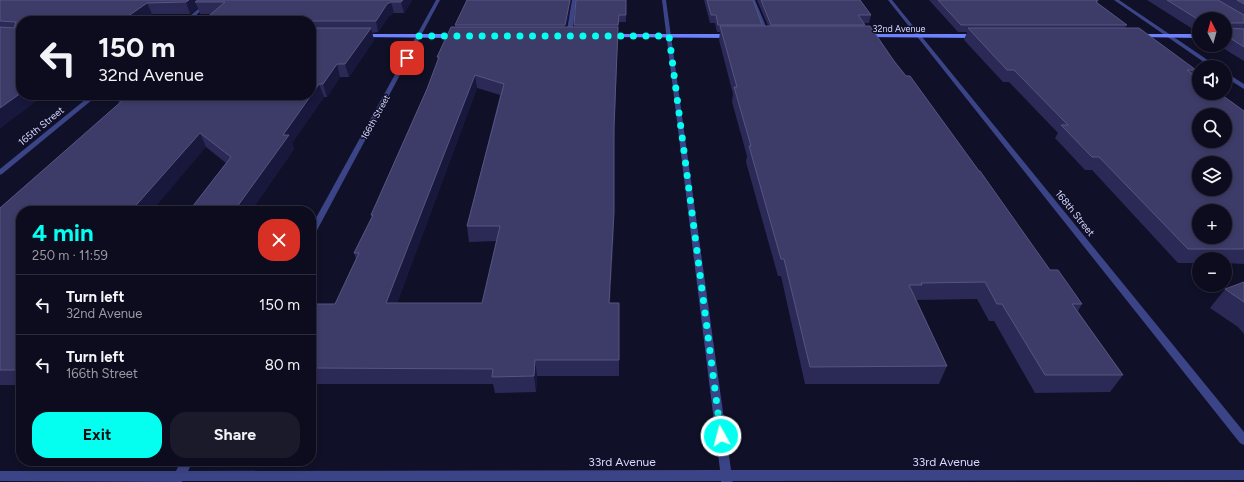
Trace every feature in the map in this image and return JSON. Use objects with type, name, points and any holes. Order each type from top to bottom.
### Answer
[{"type":"street","points":[[192,16],[212,0]]},
{"type":"street","name":"166th Street","points":[[316,225],[438,0]]},
{"type":"street","points":[[569,36],[574,0]]},
{"type":"street","points":[[664,0],[726,478]]},
{"type":"street","points":[[753,0],[766,36]]},
{"type":"street","name":"168th Street","points":[[890,0],[1244,440]]},
{"type":"street","points":[[1116,0],[1205,60]]},
{"type":"street","points":[[357,36],[466,36]]},
{"type":"street","points":[[561,36],[576,36]]},
{"type":"street","points":[[600,36],[736,36]]},
{"type":"street","points":[[759,36],[774,36]]},
{"type":"street","name":"32nd Avenue","points":[[858,36],[980,36]]},
{"type":"street","points":[[1130,36],[1192,36]]},
{"type":"street","points":[[1232,78],[1244,86]]},
{"type":"street","name":"165th Street","points":[[0,173],[89,100]]},
{"type":"street","points":[[177,479],[184,466]]},
{"type":"street","name":"33rd Avenue","points":[[0,476],[177,479],[1244,475]]},
{"type":"building","points":[[0,0],[189,0],[186,2],[147,3],[128,16],[16,16],[16,22],[0,21]]},
{"type":"building","points":[[198,0],[403,0],[401,2],[391,2],[387,4],[376,21],[316,21],[316,16],[209,16],[225,2],[195,2]]},
{"type":"building","points":[[467,0],[570,0],[565,25],[455,25]]},
{"type":"building","points":[[576,0],[626,0],[626,15],[619,15],[618,25],[574,25]]},
{"type":"building","points":[[707,0],[753,0],[762,25],[718,25],[716,15],[711,15]]},
{"type":"building","points":[[761,0],[860,0],[871,15],[858,15],[865,25],[771,25]]},
{"type":"building","points":[[938,0],[1098,0],[1096,2],[1127,25],[961,25]]},
{"type":"building","points":[[1167,0],[1218,0],[1244,15],[1244,23],[1232,23],[1232,12],[1192,12],[1192,16]]},
{"type":"building","points":[[1237,0],[1244,0],[1244,4]]},
{"type":"building","points":[[16,22],[16,97],[0,108],[0,27],[14,28]]},
{"type":"building","points":[[720,26],[870,26],[906,76],[910,76],[1050,270],[1058,270],[1082,304],[1072,304],[1123,375],[1045,375],[1002,304],[997,304],[985,282],[921,283],[922,285],[909,285],[947,366],[810,367],[784,259],[781,259],[749,146],[751,146],[734,87],[737,87]]},
{"type":"building","points":[[451,27],[618,27],[614,127],[614,212],[609,303],[619,303],[619,360],[535,360],[534,376],[492,377],[493,369],[316,368],[316,304],[335,304],[359,253],[354,253],[373,215],[371,215],[427,89],[439,57],[437,57]],"holes":[[[475,75],[504,84],[467,226],[500,226],[482,303],[386,303]]]},
{"type":"building","points":[[316,28],[371,28],[345,64],[337,64],[323,84],[319,84],[316,88]]},
{"type":"building","points":[[968,28],[1139,28],[1192,67],[1192,70],[1187,70],[1192,74],[1192,100],[1229,100],[1244,111],[1244,249],[1188,249],[1099,157],[1092,157],[1061,125],[1068,125],[1014,70],[1007,70]]},
{"type":"building","points":[[1232,28],[1244,29],[1244,47],[1232,39]]},
{"type":"building","points":[[123,100],[308,100],[283,135],[289,135],[238,206],[193,206],[231,157],[200,133],[135,206],[16,206],[16,370],[0,370],[0,208]]},
{"type":"building","points":[[1244,282],[1244,302],[1229,292],[1232,292],[1232,286]]},
{"type":"route","points":[[407,58],[419,36],[669,36],[721,436]]}]
